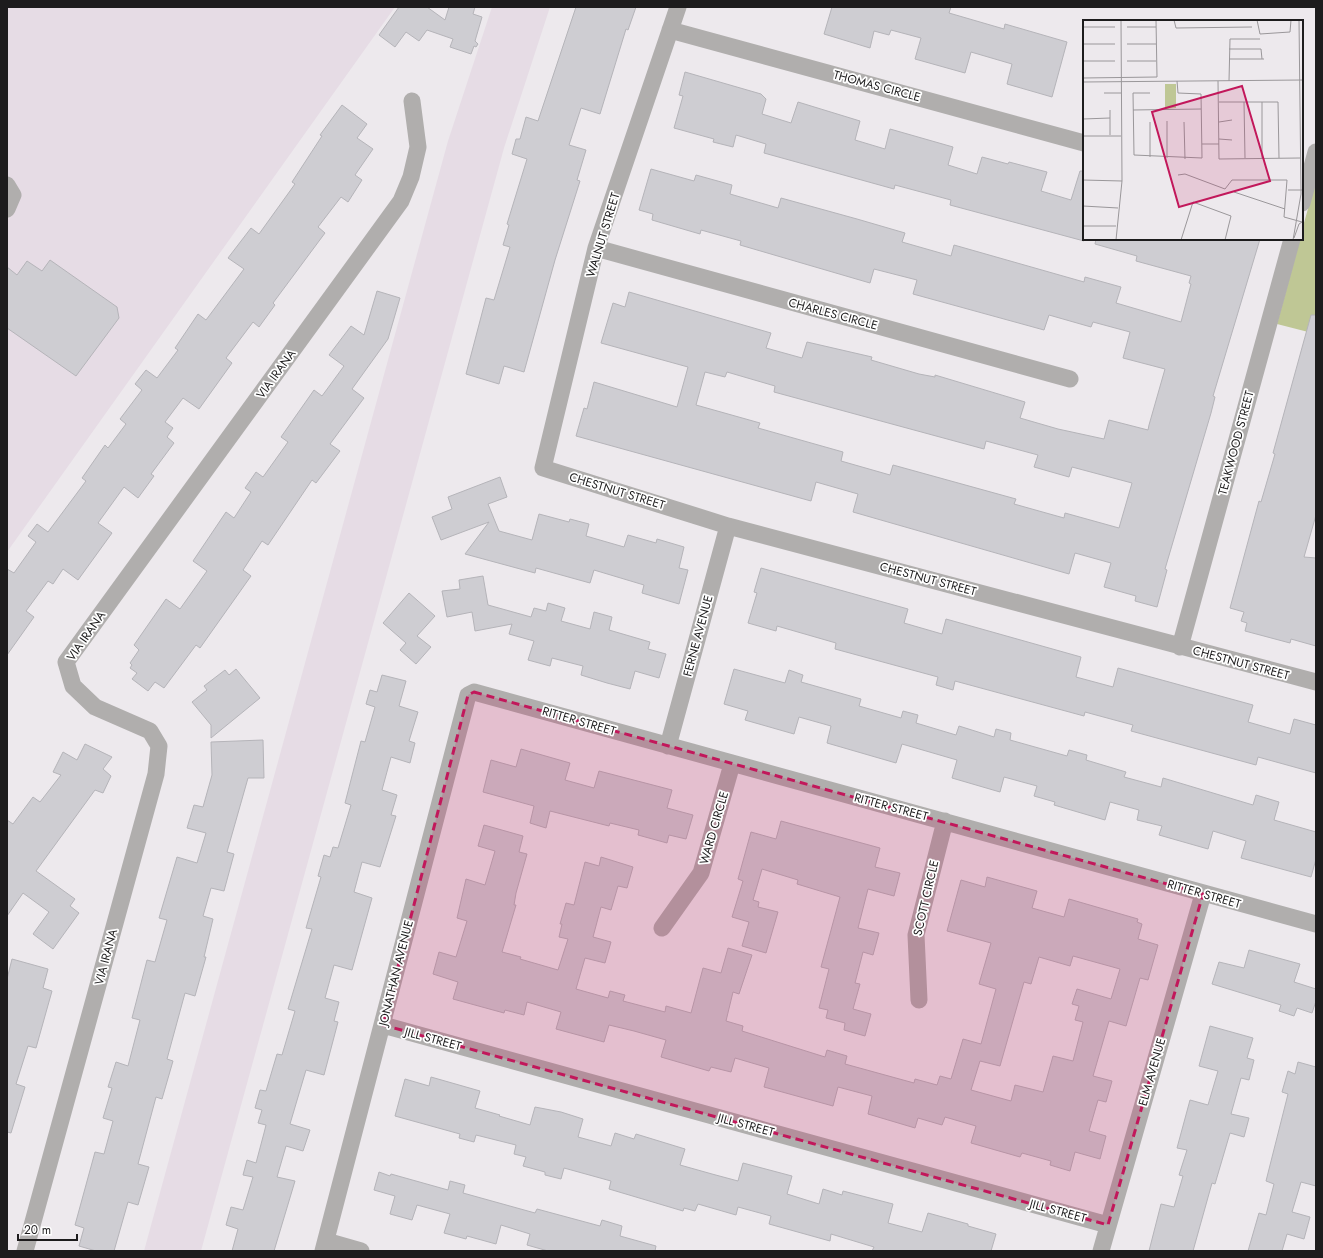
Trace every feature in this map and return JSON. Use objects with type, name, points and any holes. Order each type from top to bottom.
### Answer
[{"type":"street","name":"WALNUT STREET","points":[[543,468],[596,248],[678,7]]},
{"type":"street","name":"THOMAS CIRCLE","points":[[670,30],[1083,143]]},
{"type":"street","name":"VIA IRANA","points":[[25,1251],[156,774],[159,746],[150,731],[95,707],[72,686],[66,662],[401,201],[411,177],[418,147],[412,101]]},
{"type":"street","points":[[1303,199],[1316,152]]},
{"type":"street","name":"TEAKWOOD STREET","points":[[1180,647],[1292,240]]},
{"type":"street","name":"CHARLES CIRCLE","points":[[596,248],[1070,379]]},
{"type":"street","name":"CHESTNUT STREET","points":[[543,468],[728,526],[1316,682]]},
{"type":"street","name":"FERNE AVENUE","points":[[668,746],[728,526]]},
{"type":"street","name":"RITTER STREET","points":[[468,695],[474,692],[1316,924]]},
{"type":"street","name":"JONATHAN AVENUE","points":[[325,1246],[468,695]]},
{"type":"street","name":"WARD CIRCLE","points":[[662,928],[701,873],[732,764]]},
{"type":"street","name":"SCOTT CIRCLE","points":[[919,1000],[916,935],[945,821]]},
{"type":"street","name":"ELM AVENUE","points":[[1101,1251],[1203,894]]},
{"type":"street","name":"JILL STREET","points":[[383,1025],[1108,1224]]},
{"type":"street","points":[[325,1246],[361,1251]]},
{"type":"highlighted area","points":[[474,692],[1203,894],[1108,1225],[383,1025],[468,695]]},
{"type":"shaded area","points":[[7,7],[395,7],[7,552]]},
{"type":"shaded area","points":[[492,7],[550,7],[504,148],[201,1251],[144,1251],[448,141]]},
{"type":"green space","points":[[1316,180],[1316,334],[1277,324],[1300,240],[1303,240],[1303,226]]},
{"type":"building","points":[[399,7],[427,7],[445,20],[449,7],[475,7],[473,14],[482,17],[475,41],[478,44],[476,47],[474,46],[471,54],[450,47],[453,39],[427,30],[419,41],[406,32],[395,47],[379,35]]},
{"type":"building","points":[[576,7],[636,7],[628,30],[626,29],[600,114],[581,108],[569,145],[586,150],[577,180],[580,181],[555,260],[524,372],[504,366],[499,384],[466,374],[486,298],[494,300],[510,247],[503,245],[509,225],[507,224],[527,159],[512,154],[516,139],[520,139],[526,117],[538,121]]},
{"type":"building","points":[[832,7],[951,7],[949,13],[1004,29],[1005,24],[1067,42],[1052,97],[1007,84],[1012,64],[971,52],[965,73],[915,59],[921,38],[891,30],[889,35],[874,31],[870,48],[824,34]]},
{"type":"building","points":[[685,72],[761,94],[766,99],[762,114],[791,123],[798,102],[860,121],[855,140],[885,149],[890,129],[953,147],[948,165],[977,174],[982,157],[1047,172],[1041,191],[1071,200],[1080,171],[1083,171],[1084,241],[950,205],[951,200],[895,185],[894,189],[764,153],[766,144],[736,135],[733,147],[713,142],[714,139],[674,128],[683,96],[679,95]]},
{"type":"building","points":[[342,105],[367,124],[357,138],[373,149],[355,175],[362,180],[348,202],[341,197],[318,227],[325,233],[273,303],[275,305],[259,327],[253,322],[226,358],[232,363],[199,409],[183,398],[165,422],[173,428],[167,437],[174,443],[151,474],[154,476],[138,498],[124,487],[98,523],[112,533],[78,580],[63,569],[53,584],[48,581],[26,611],[34,617],[7,655],[7,569],[14,573],[36,542],[28,536],[37,524],[48,532],[86,481],[82,478],[105,445],[108,448],[126,424],[120,419],[142,390],[135,384],[146,370],[157,378],[178,350],[175,348],[198,314],[206,320],[244,269],[228,258],[251,228],[259,234],[295,184],[292,182],[322,136],[320,135]]},
{"type":"building","points":[[651,169],[694,181],[696,175],[732,185],[730,194],[778,208],[781,198],[905,233],[902,242],[951,256],[954,245],[1084,282],[1085,277],[1121,287],[1116,303],[1181,322],[1191,284],[1189,283],[1191,276],[1136,261],[1137,256],[1095,244],[1096,240],[1260,240],[1213,396],[1215,397],[1211,413],[1165,569],[1167,570],[1157,607],[1135,601],[1136,596],[1104,587],[1111,563],[1075,553],[1069,574],[853,512],[858,494],[816,482],[811,501],[576,436],[584,408],[587,409],[594,382],[677,407],[688,367],[601,343],[613,303],[625,307],[629,292],[771,333],[766,348],[802,358],[807,342],[872,357],[871,360],[919,374],[935,377],[935,375],[1025,402],[1020,418],[1058,429],[1104,439],[1109,420],[1148,430],[1165,369],[1123,358],[1130,332],[1093,322],[1091,327],[1049,315],[1044,330],[913,294],[917,280],[874,269],[870,283],[740,245],[741,241],[701,230],[700,234],[652,220],[653,214],[639,210]],"holes":[[[705,372],[725,377],[727,372],[775,386],[774,392],[984,449],[986,441],[1038,455],[1034,467],[1069,477],[1072,467],[1132,483],[1119,528],[1065,513],[1064,518],[1014,504],[1016,499],[893,465],[890,475],[841,461],[843,452],[758,428],[760,423],[696,405]]]},
{"type":"building","points":[[50,260],[117,307],[119,318],[76,376],[7,328],[7,267],[17,275],[27,261],[42,271]]},
{"type":"building","points":[[377,291],[400,298],[388,339],[352,389],[364,398],[330,444],[340,451],[316,483],[312,480],[268,545],[262,541],[243,570],[251,576],[200,648],[196,645],[164,688],[155,682],[148,691],[132,679],[137,673],[130,668],[132,665],[130,663],[139,650],[134,645],[166,599],[180,609],[207,571],[193,561],[226,512],[234,518],[251,492],[245,488],[256,472],[263,477],[288,442],[281,437],[314,390],[322,396],[344,366],[329,355],[351,326],[364,335]]},
{"type":"building","points":[[1311,315],[1316,315],[1316,515],[1304,557],[1316,558],[1316,646],[1291,639],[1290,643],[1245,631],[1247,623],[1241,621],[1244,612],[1230,608],[1259,501],[1261,502],[1275,454],[1273,453]]},
{"type":"building","points":[[500,477],[507,497],[488,504],[499,531],[532,540],[539,514],[569,522],[570,519],[589,524],[586,536],[624,547],[628,535],[656,543],[657,539],[684,547],[679,568],[688,570],[679,604],[642,593],[644,585],[594,570],[590,583],[536,568],[535,573],[465,554],[489,522],[441,540],[432,517],[452,509],[448,497]]},
{"type":"building","points":[[761,568],[908,609],[904,623],[942,634],[946,619],[1081,657],[1076,677],[1113,687],[1118,668],[1253,705],[1248,722],[1290,734],[1294,719],[1316,725],[1316,773],[1258,757],[1256,765],[1131,731],[1133,725],[1085,712],[1084,716],[955,681],[953,690],[936,685],[938,677],[835,649],[836,643],[777,626],[776,631],[748,623],[757,593],[754,592]]},
{"type":"building","points":[[483,576],[488,605],[531,617],[534,608],[546,611],[548,603],[565,608],[561,621],[590,629],[594,612],[612,617],[609,630],[650,642],[648,649],[666,654],[659,678],[635,671],[630,689],[607,683],[581,675],[583,666],[552,658],[550,666],[528,660],[534,641],[509,634],[512,624],[475,631],[472,612],[447,617],[442,591],[460,589],[459,580]]},
{"type":"building","points":[[409,593],[435,616],[417,636],[431,647],[416,664],[400,650],[406,643],[383,623]]},
{"type":"building","points":[[236,669],[260,698],[211,738],[211,725],[192,702],[207,690],[204,686],[225,670],[229,675]]},
{"type":"building","points":[[734,669],[785,683],[789,670],[803,675],[801,682],[861,699],[859,706],[901,718],[903,711],[918,715],[916,723],[956,735],[959,726],[994,737],[996,729],[1011,733],[1010,740],[1067,756],[1069,750],[1087,755],[1086,760],[1126,772],[1124,777],[1161,787],[1163,778],[1253,805],[1256,795],[1279,802],[1274,820],[1316,832],[1316,859],[1311,877],[1241,858],[1246,841],[1213,831],[1208,849],[1159,835],[1162,826],[1137,820],[1139,810],[1110,802],[1105,820],[1054,805],[1055,802],[1034,796],[1037,786],[1004,777],[1000,792],[952,778],[957,760],[902,744],[896,763],[827,743],[831,726],[799,717],[794,734],[745,720],[748,711],[724,704]]},
{"type":"building","points":[[382,675],[406,681],[399,706],[418,712],[409,741],[415,743],[410,763],[391,757],[382,790],[397,795],[391,815],[396,816],[380,867],[362,862],[354,892],[372,898],[352,970],[334,965],[325,998],[339,1002],[334,1021],[338,1022],[324,1075],[306,1070],[290,1124],[310,1130],[303,1151],[286,1146],[277,1177],[295,1181],[274,1251],[232,1251],[238,1229],[226,1225],[231,1207],[243,1210],[253,1177],[243,1175],[247,1160],[256,1163],[266,1125],[258,1123],[262,1110],[255,1108],[260,1090],[266,1091],[277,1054],[282,1055],[295,1011],[288,1009],[312,929],[306,928],[321,877],[318,876],[324,855],[330,857],[333,847],[338,848],[351,805],[345,803],[361,741],[365,742],[375,707],[366,704],[370,690],[377,692]]},
{"type":"building","points":[[263,740],[264,778],[248,778],[227,852],[234,854],[224,891],[211,888],[203,916],[213,919],[204,957],[206,957],[195,996],[185,993],[167,1059],[173,1061],[162,1099],[156,1097],[138,1164],[149,1167],[138,1205],[128,1202],[114,1251],[96,1251],[79,1246],[84,1228],[75,1225],[95,1152],[104,1154],[113,1121],[103,1118],[112,1088],[108,1087],[116,1062],[128,1066],[140,1020],[132,1018],[147,960],[155,962],[167,920],[159,918],[177,857],[197,863],[206,833],[187,828],[194,805],[203,807],[212,775],[211,742]]},
{"type":"building","points":[[85,744],[112,757],[103,769],[111,776],[103,793],[95,790],[36,871],[75,899],[70,906],[79,913],[53,949],[33,934],[49,912],[23,893],[7,916],[7,820],[13,824],[33,797],[40,802],[61,775],[53,772],[63,752],[77,760]]},
{"type":"building","points":[[521,749],[570,763],[565,780],[594,788],[599,771],[672,790],[667,808],[693,815],[686,839],[669,835],[667,843],[638,835],[639,830],[610,823],[609,826],[550,811],[546,828],[530,823],[534,806],[483,792],[491,760],[516,767]]},
{"type":"building","points":[[781,821],[880,848],[875,867],[900,873],[894,896],[868,889],[858,928],[879,933],[873,955],[863,952],[855,983],[860,984],[853,1009],[871,1014],[865,1036],[844,1030],[845,1023],[826,1018],[828,1010],[819,1008],[829,969],[821,967],[840,897],[797,884],[798,880],[762,869],[753,900],[759,902],[758,907],[778,912],[766,953],[742,946],[749,922],[732,917],[743,881],[738,879],[751,832],[776,839]]},
{"type":"building","points":[[484,825],[523,836],[519,852],[527,854],[516,893],[514,905],[516,905],[502,952],[558,970],[568,939],[559,937],[562,924],[560,924],[566,903],[574,905],[585,862],[599,866],[601,857],[633,867],[627,888],[618,886],[611,910],[601,907],[593,937],[611,942],[605,963],[585,958],[576,989],[608,998],[610,991],[625,995],[623,1001],[665,1012],[666,1006],[691,1013],[703,968],[721,973],[728,948],[752,955],[739,994],[733,992],[726,1021],[743,1026],[742,1031],[825,1057],[827,1050],[847,1056],[845,1064],[914,1083],[915,1079],[937,1085],[940,1076],[951,1079],[963,1039],[981,1044],[996,989],[979,984],[991,943],[947,931],[961,880],[985,887],[987,877],[1037,891],[1032,908],[1064,917],[1069,899],[1138,919],[1137,922],[1142,924],[1138,939],[1158,945],[1148,980],[1140,978],[1126,1026],[1109,1021],[1093,1076],[1112,1081],[1106,1102],[1098,1100],[1089,1131],[1106,1136],[1100,1159],[1075,1152],[1070,1171],[1050,1165],[1051,1161],[1022,1153],[1020,1157],[971,1143],[976,1126],[945,1117],[942,1125],[918,1118],[915,1128],[868,1114],[872,1096],[838,1087],[833,1106],[764,1087],[769,1068],[735,1058],[731,1072],[711,1067],[709,1071],[661,1057],[666,1040],[634,1031],[609,1025],[604,1042],[556,1029],[561,1012],[527,1002],[524,1015],[505,1010],[504,1013],[453,999],[458,982],[433,974],[439,952],[456,957],[467,921],[457,918],[466,879],[485,885],[495,851],[478,846]],"holes":[[[1073,956],[1120,969],[1111,999],[1077,989],[1072,1004],[1079,1006],[1075,1020],[1083,1022],[1073,1061],[1053,1056],[1043,1092],[1015,1085],[1011,1101],[971,1090],[980,1061],[1000,1066],[1024,982],[1031,984],[1039,957],[1070,966]]]},
{"type":"building","points":[[1249,950],[1300,964],[1294,982],[1316,989],[1316,1001],[1312,1013],[1297,1008],[1294,1016],[1279,1011],[1281,1005],[1212,984],[1219,962],[1244,968]]},
{"type":"building","points":[[12,959],[48,969],[43,988],[52,991],[36,1048],[28,1046],[16,1084],[25,1087],[11,1133],[7,1132],[7,979]]},
{"type":"building","points":[[1210,1026],[1253,1038],[1247,1058],[1254,1060],[1249,1080],[1241,1078],[1231,1114],[1249,1118],[1244,1137],[1230,1133],[1215,1184],[1212,1183],[1193,1251],[1149,1251],[1161,1204],[1174,1207],[1183,1176],[1179,1175],[1187,1150],[1177,1148],[1190,1100],[1208,1105],[1218,1071],[1199,1066]]},
{"type":"building","points":[[1298,1062],[1316,1067],[1316,1186],[1301,1182],[1292,1212],[1310,1217],[1304,1239],[1287,1234],[1282,1251],[1248,1251],[1259,1213],[1266,1215],[1274,1184],[1266,1181],[1288,1094],[1282,1092],[1288,1071],[1295,1074]]},
{"type":"building","points":[[431,1077],[480,1091],[475,1108],[530,1125],[535,1107],[561,1112],[583,1119],[578,1137],[611,1146],[615,1133],[634,1139],[636,1134],[685,1149],[680,1165],[738,1181],[743,1163],[792,1176],[787,1194],[819,1204],[823,1189],[842,1195],[843,1191],[893,1204],[888,1223],[922,1232],[928,1213],[968,1224],[968,1226],[996,1234],[991,1251],[872,1251],[874,1247],[831,1234],[830,1241],[769,1224],[771,1216],[738,1207],[736,1215],[698,1204],[695,1211],[684,1208],[683,1211],[609,1189],[611,1181],[564,1168],[561,1179],[545,1175],[545,1172],[523,1166],[526,1157],[514,1154],[516,1145],[476,1135],[474,1142],[459,1138],[460,1134],[395,1116],[405,1079],[429,1086]]},
{"type":"building","points":[[379,1172],[448,1190],[450,1181],[465,1185],[463,1193],[535,1213],[537,1209],[600,1226],[602,1220],[622,1226],[620,1236],[656,1246],[655,1251],[548,1251],[527,1245],[530,1234],[501,1225],[496,1244],[467,1236],[466,1239],[444,1233],[450,1214],[417,1205],[412,1220],[390,1214],[395,1196],[374,1190]]}]
